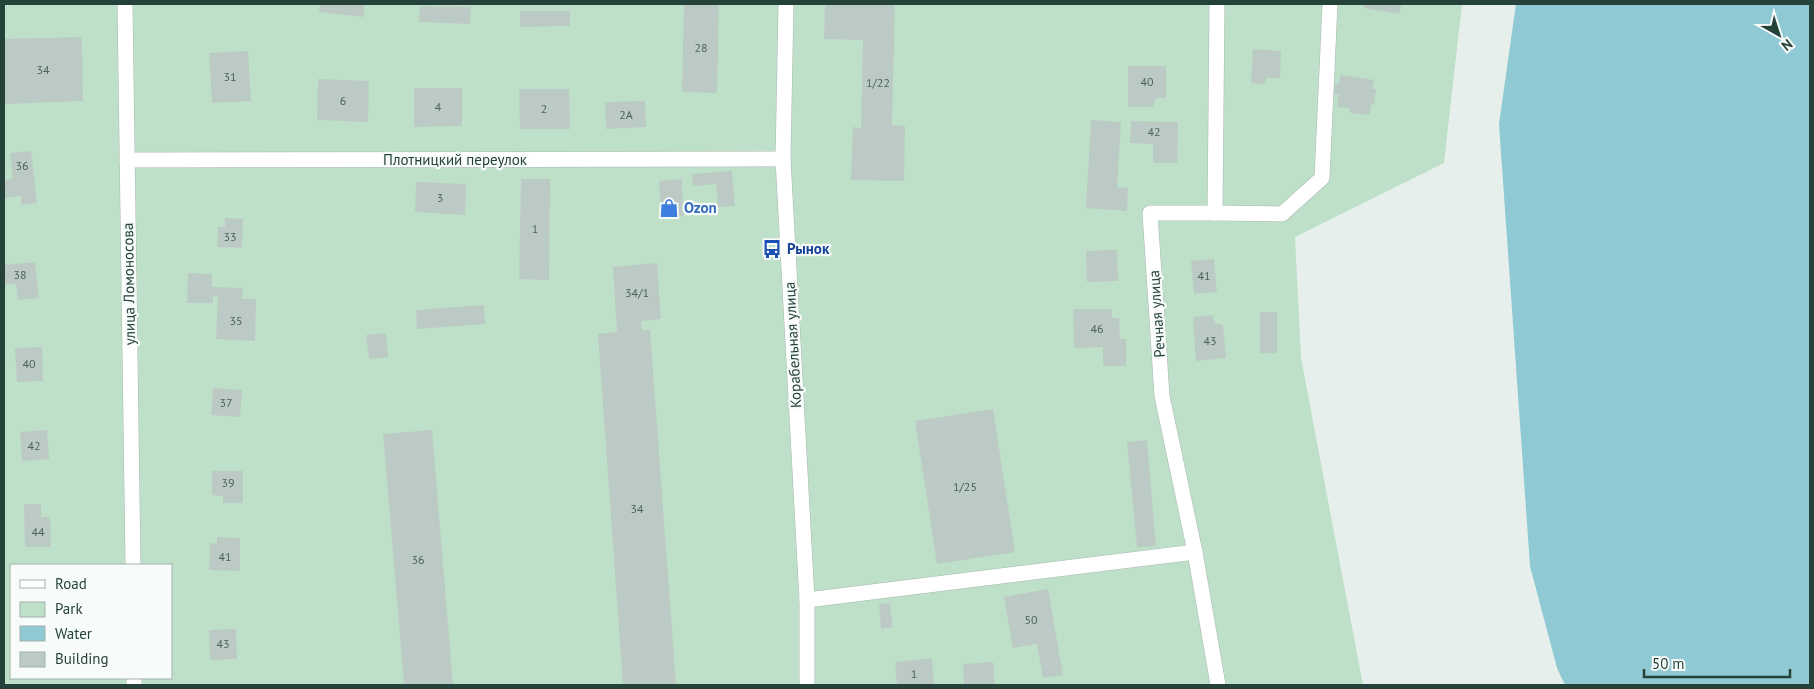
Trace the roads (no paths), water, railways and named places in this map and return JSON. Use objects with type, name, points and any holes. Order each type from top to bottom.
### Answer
[{"type":"street","name":"улица Ломоносова","points":[[125,4],[133,564]]},
{"type":"street","name":"Корабельная улица","points":[[786,4],[783,159],[807,600],[807,685]]},
{"type":"street","points":[[1217,4],[1215,213],[1282,214],[1322,178],[1330,4]]},
{"type":"street","name":"Плотницкий переулок","points":[[127,160],[783,159]]},
{"type":"street","name":"Речная улица","points":[[1215,213],[1150,212],[1162,396],[1195,552],[1218,685]]},
{"type":"street","points":[[807,600],[1195,552]]},
{"type":"water","points":[[1516,4],[1810,4],[1810,685],[1565,685],[1557,668],[1530,566],[1499,124]]},
{"type":"place","name":"Ozon","points":[[669,208]]},
{"type":"place","name":"Рынок","points":[[772,249]]}]
